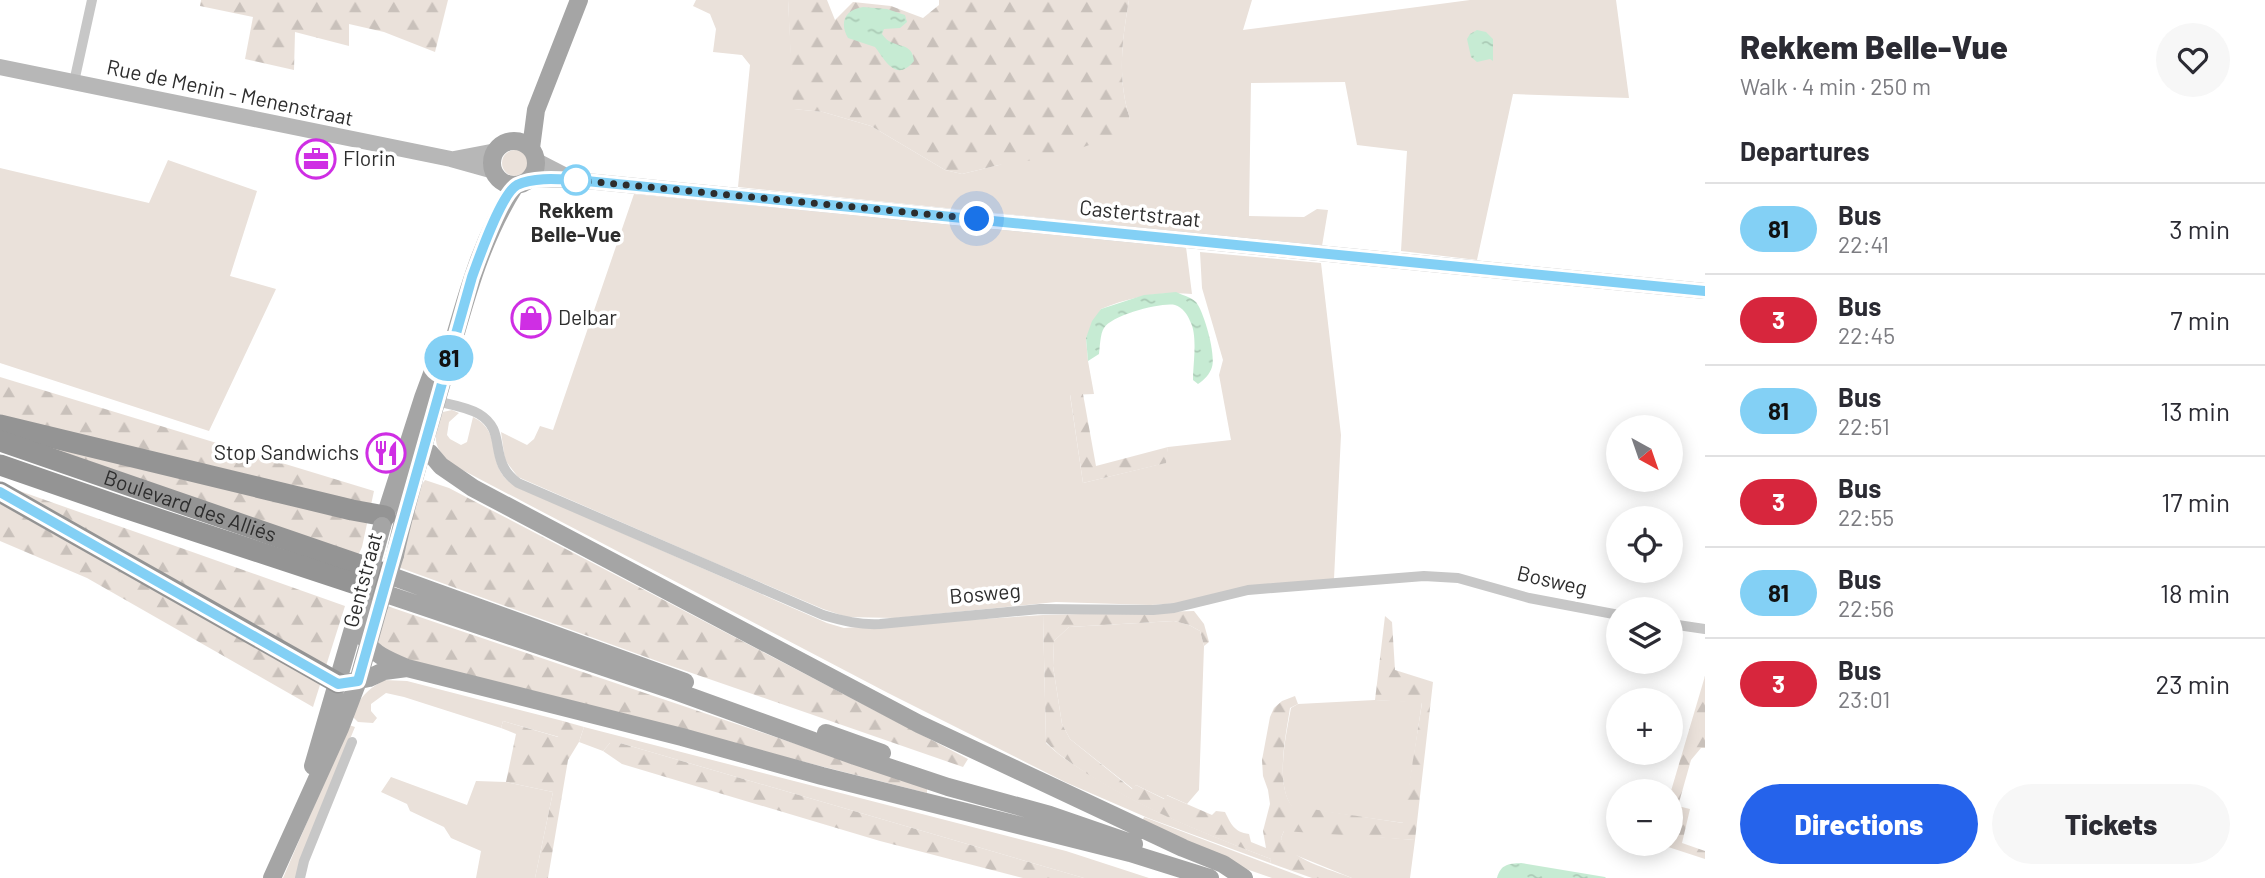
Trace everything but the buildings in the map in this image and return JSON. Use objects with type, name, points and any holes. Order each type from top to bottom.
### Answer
[{"type":"highway","points":[[0,425],[352,510],[390,526]]},
{"type":"highway","name":"Boulevard des Alliés","points":[[0,442],[373,586]]},
{"type":"highway","name":"Boulevard des Alliés","points":[[0,465],[119,506],[373,586]]},
{"type":"highway","points":[[0,492],[348,682]]},
{"type":"main road","points":[[272,878],[364,635],[373,586],[390,526],[396,487],[430,400],[448,330],[462,307],[510,179],[537,167],[534,154],[536,110],[579,0]]},
{"type":"main road","name":"Rue de Menin - Menenstraat","points":[[0,66],[451,159],[510,179]]},
{"type":"main road","points":[[510,179],[493,159],[536,110]]},
{"type":"main road","points":[[503,146],[521,143],[534,154]]},
{"type":"main road","name":"Rue de Menin - Menenstraat","points":[[451,159],[503,146]]},
{"type":"main road","name":"Castertstraat","points":[[534,154],[572,179]]},
{"type":"main road","name":"Castertstraat","points":[[510,179],[572,179],[1705,291]]},
{"type":"main road","name":"Gentstraat","points":[[364,635],[394,555],[390,526],[424,451],[430,400]]},
{"type":"main road","points":[[424,451],[430,453],[440,466],[473,488],[919,724],[1183,848],[1223,864],[1244,878]]},
{"type":"main road","points":[[396,487],[405,478],[416,473],[433,474],[473,488]]},
{"type":"main road","points":[[373,586],[1031,805],[1050,815],[1234,878]]},
{"type":"main road","points":[[364,635],[377,655],[407,668],[1130,853],[1210,878]]},
{"type":"main road","points":[[348,682],[384,671],[407,668]]},
{"type":"street","points":[[74,82],[92,0]]},
{"type":"street","name":"Bosweg","points":[[430,400],[466,409],[486,419],[494,429],[498,458],[503,470],[518,484],[844,622],[880,624],[1040,608],[1153,610],[1189,606],[1248,590],[1424,576],[1458,578],[1529,598],[1606,613]]},
{"type":"street","points":[[1683,626],[1705,629]]},
{"type":"street","points":[[300,878],[304,861],[352,742]]},
{"type":"green space","points":[[201,0],[448,0],[435,52],[384,32],[349,24],[349,46],[295,32],[294,70],[245,59],[253,17],[200,6]]},
{"type":"green space","points":[[696,0],[788,0],[794,109],[823,112],[871,126],[945,170],[962,174],[999,165],[1130,119],[1122,75],[1129,0],[1252,0],[1243,30],[1470,0],[1616,0],[1629,98],[1513,94],[1477,260],[1401,251],[1407,151],[1357,145],[1345,82],[1251,83],[1249,216],[1304,217],[1317,209],[1328,210],[1322,246],[738,187],[750,65],[742,55],[713,52],[716,29],[710,14],[693,6]]},
{"type":"green space","points":[[788,0],[827,0],[835,20],[853,2],[891,6],[923,18],[939,5],[939,0],[1129,0],[1122,75],[1130,119],[1123,129],[1112,137],[1055,157],[999,165],[962,174],[945,170],[871,126],[823,112],[793,109]]},
{"type":"green space","points":[[515,150],[524,154],[528,163],[524,172],[515,176],[506,172],[502,163],[506,154]]},
{"type":"green space","points":[[168,160],[257,191],[230,276],[276,289],[209,431],[0,363],[0,168],[149,203]]},
{"type":"green space","points":[[634,194],[1186,247],[1192,294],[1145,296],[1101,309],[1086,338],[1094,394],[1070,395],[1083,483],[1165,463],[1168,447],[1231,440],[1219,375],[1223,360],[1202,288],[1200,252],[1321,263],[1341,435],[1334,579],[1179,603],[1151,605],[1056,602],[896,618],[847,617],[518,477],[505,460],[501,432],[527,445],[534,439],[540,426],[553,430]]},
{"type":"green space","points":[[0,377],[374,491],[362,547],[355,562],[0,436]]},
{"type":"green space","points":[[1070,394],[1083,394],[1096,466],[1168,447],[1166,463],[1083,483]]},
{"type":"green space","points":[[452,410],[459,413],[449,422],[447,435],[450,439],[461,445],[467,442],[473,417],[483,424],[489,432],[499,469],[515,486],[827,623],[844,628],[1043,615],[1046,743],[1072,764],[1134,800],[1271,859],[1270,863],[1148,818],[1065,782],[888,693],[453,465],[441,452],[436,441],[443,412]]},
{"type":"green space","points":[[425,480],[449,488],[968,759],[963,767],[657,661],[398,567],[420,487]]},
{"type":"green space","points":[[0,484],[345,606],[313,707],[87,578],[0,541]]},
{"type":"green space","points":[[387,606],[888,775],[927,789],[927,793],[405,661],[379,650],[377,640]]},
{"type":"green space","points":[[1194,611],[1204,624],[1209,642],[1204,646],[1200,631],[1174,621],[1069,627],[1054,641],[1053,666],[1062,724],[1070,739],[1132,789],[1136,785],[1164,799],[1166,795],[1212,815],[1216,811],[1225,812],[1236,829],[1249,834],[1251,842],[1266,848],[1263,831],[1270,804],[1262,760],[1270,717],[1274,708],[1282,701],[1295,696],[1298,704],[1290,708],[1283,759],[1284,785],[1292,806],[1403,823],[1422,703],[1375,700],[1385,616],[1392,622],[1395,670],[1433,682],[1415,840],[1284,831],[1281,838],[1292,852],[1312,863],[1352,878],[1312,878],[1270,863],[1271,859],[1133,800],[1078,768],[1046,742],[1043,615]]},
{"type":"green space","points":[[1174,621],[1200,631],[1204,646],[1199,790],[1187,804],[1167,795],[1165,799],[1136,785],[1133,789],[1070,739],[1062,724],[1053,666],[1054,641],[1069,627]]},
{"type":"green space","points":[[1705,676],[1705,748],[1701,748],[1691,760],[1683,788],[1683,779],[1675,779],[1679,765],[1683,765],[1683,750]]},
{"type":"green space","points":[[384,680],[407,681],[563,721],[559,737],[503,721],[501,728],[386,693],[371,704],[371,711],[377,718],[373,723],[358,722],[353,717],[361,699]]},
{"type":"green space","points":[[1375,700],[1422,702],[1404,823],[1292,807],[1284,786],[1283,773],[1291,708],[1298,704]]},
{"type":"green space","points":[[503,721],[558,737],[563,721],[584,727],[568,760],[548,878],[535,878],[553,792],[506,782],[516,734],[501,728]]},
{"type":"green space","points":[[349,725],[355,727],[308,840],[297,878],[283,878]]},
{"type":"green space","points":[[584,727],[1066,851],[1149,878],[1084,878],[620,743],[610,743],[603,751],[579,742]]},
{"type":"green space","points":[[610,743],[620,743],[1084,878],[1023,878],[880,841],[622,764],[603,751]]},
{"type":"green space","points":[[391,777],[467,805],[476,781],[506,782],[553,792],[535,878],[476,878],[481,851],[451,838],[444,827],[410,811],[407,804],[381,792]]},
{"type":"green space","points":[[1683,807],[1690,809],[1683,839]]},
{"type":"green space","points":[[1144,817],[1305,878],[1272,878],[1206,855],[1141,825]]},
{"type":"green space","points":[[1284,831],[1415,840],[1410,878],[1352,878],[1293,854],[1281,838]]},
{"type":"green space","points":[[1683,843],[1705,851],[1705,859],[1683,852]]},
{"type":"water","points":[[863,7],[887,9],[905,15],[907,22],[900,28],[884,29],[882,34],[891,42],[910,50],[914,61],[908,67],[896,70],[875,47],[848,38],[844,27],[845,18],[852,11]]},
{"type":"water","points":[[1477,30],[1486,32],[1493,39],[1493,61],[1490,59],[1477,62],[1471,57],[1467,39]]},
{"type":"water","points":[[1176,292],[1196,302],[1208,333],[1212,367],[1198,384],[1193,380],[1192,327],[1184,312],[1175,305],[1138,310],[1109,323],[1102,334],[1099,354],[1088,361],[1086,338],[1092,321],[1101,309],[1144,295]]},
{"type":"water","points":[[1521,863],[1606,878],[1497,878],[1506,866]]},
{"type":"bus line","name":"81","points":[[0,492],[338,684],[358,681],[472,277],[490,230],[505,201],[515,186],[530,179],[576,180],[1705,291]]},
{"type":"place","name":"Florin","points":[[316,159]]},
{"type":"place","name":"Rekkem Belle-Vue","points":[[576,180]]},
{"type":"place","name":"Delbar","points":[[531,318]]},
{"type":"place","name":"Stop Sandwichs","points":[[386,453]]},
{"type":"route","points":[[576,180],[977,219]]}]
